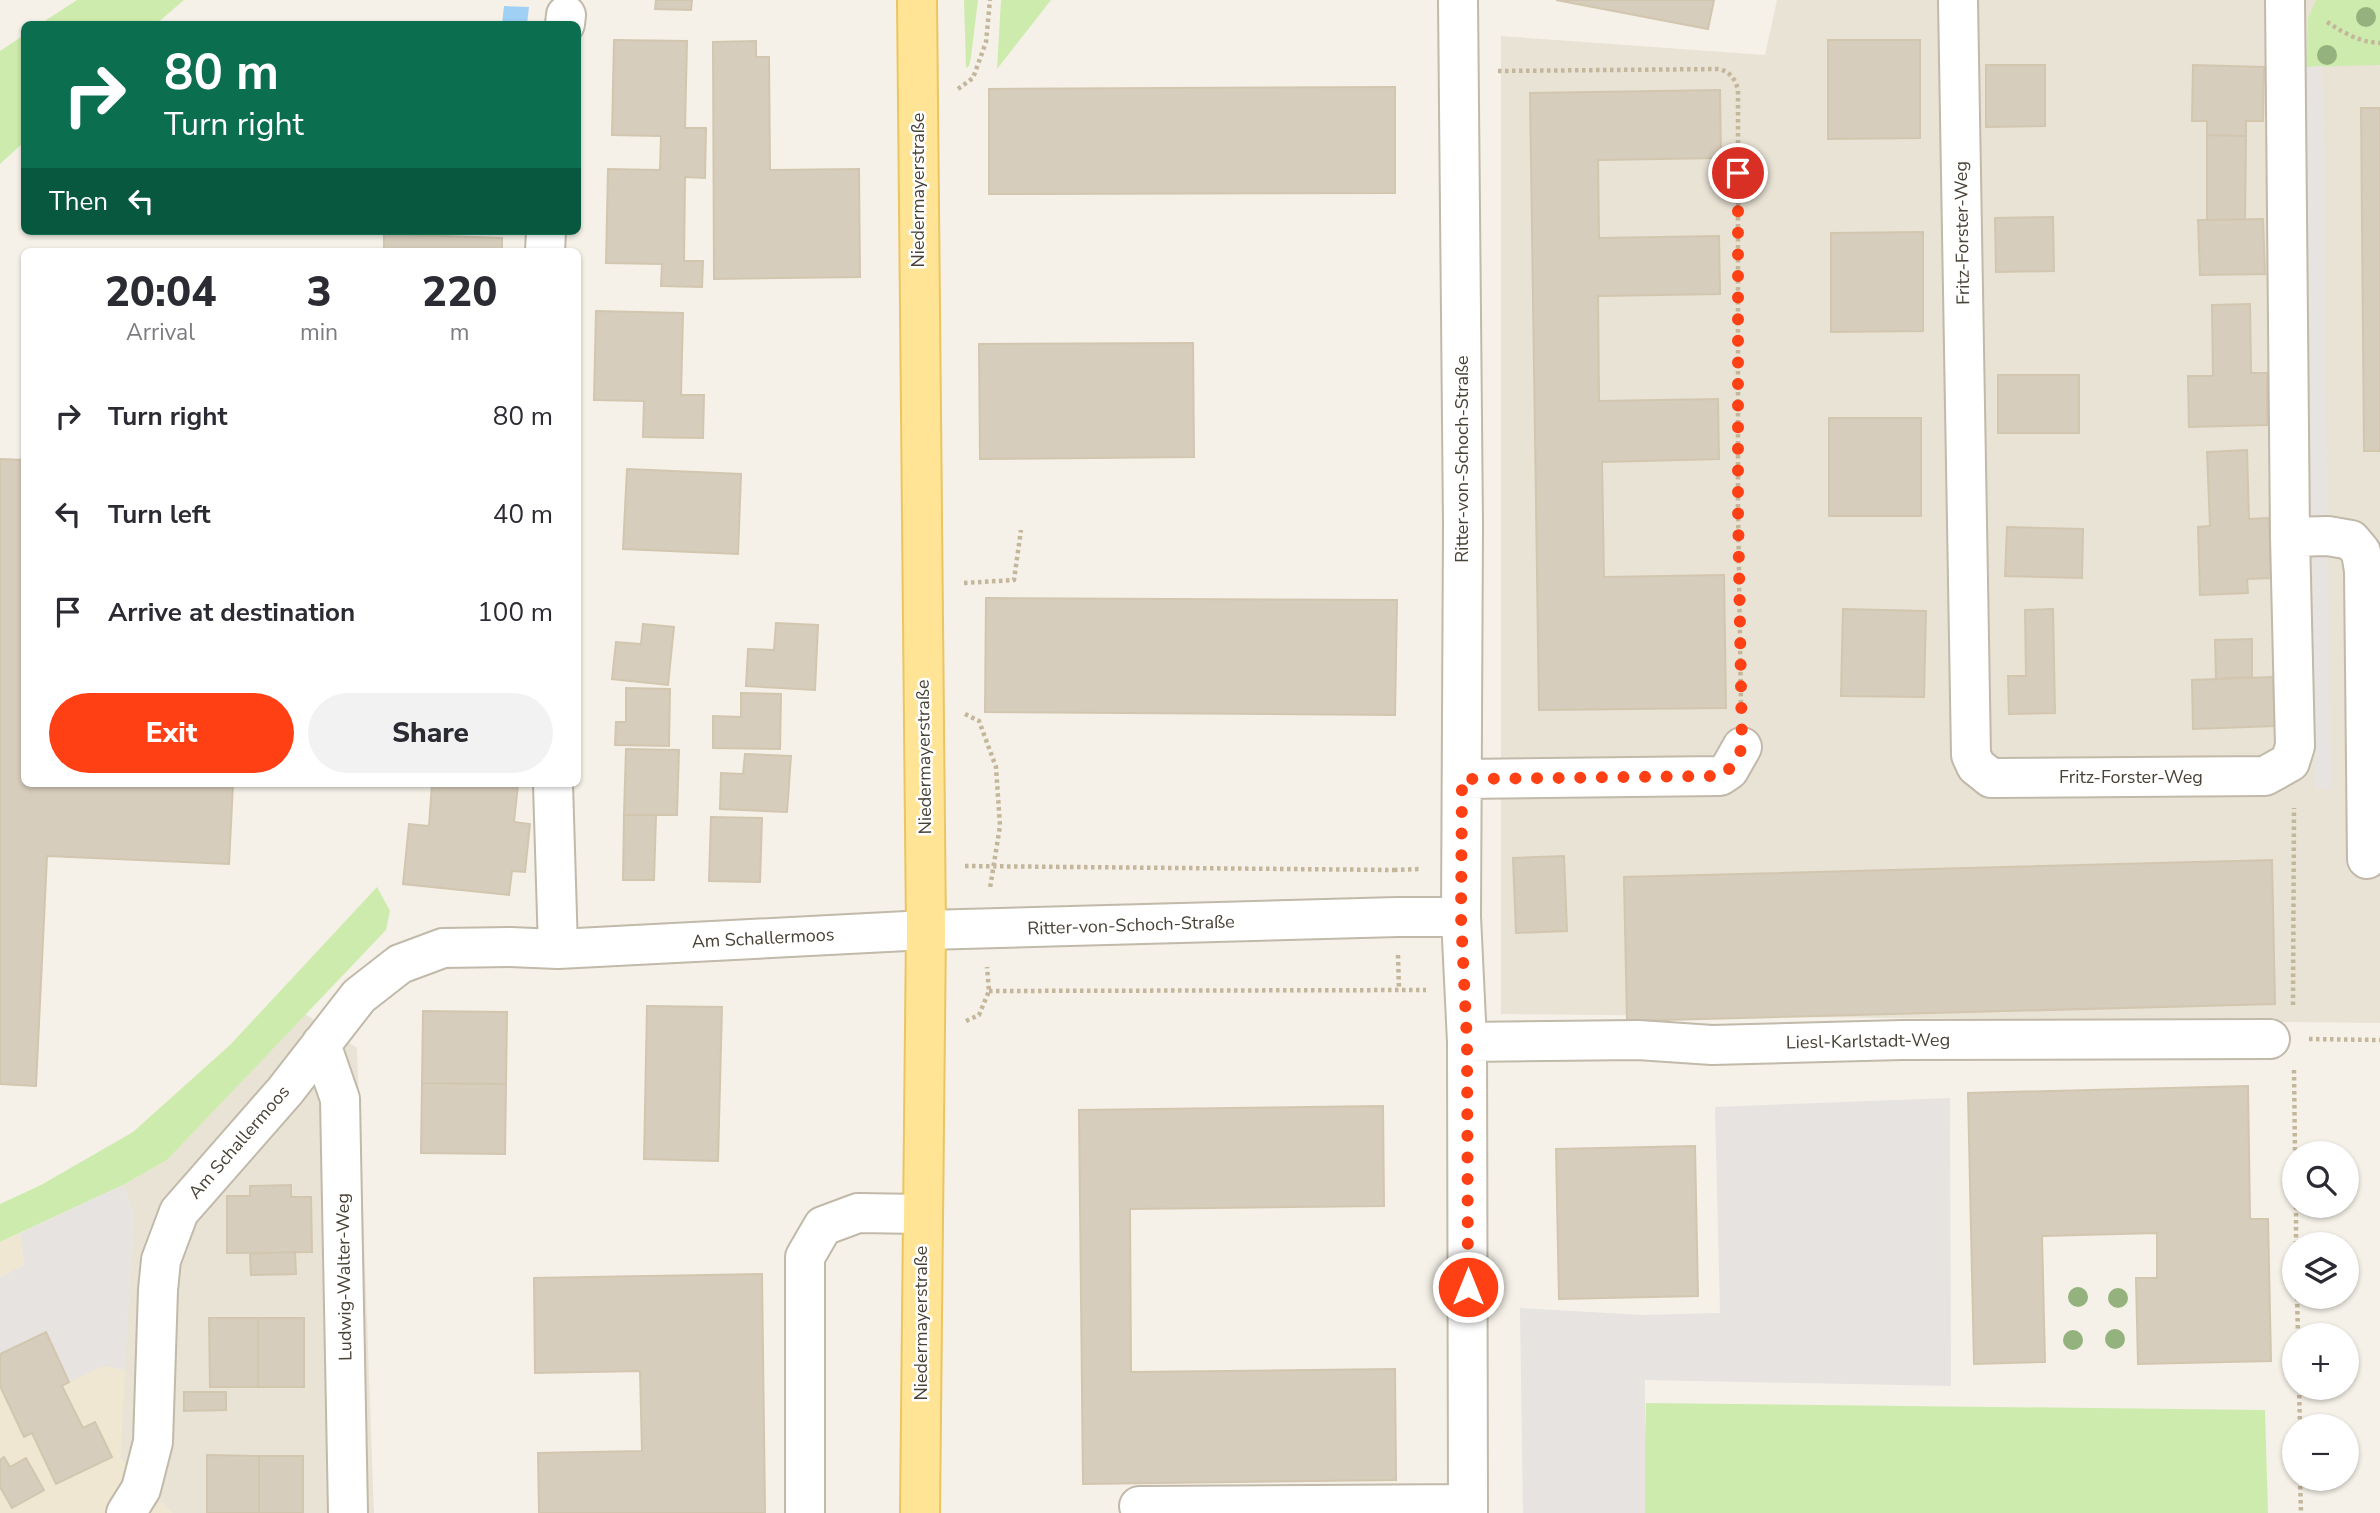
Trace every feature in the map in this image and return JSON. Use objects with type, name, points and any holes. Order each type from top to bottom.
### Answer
[{"type":"main road","name":"Niedermayerstraße","points":[[917,0],[926,930],[920,1513]]},
{"type":"street","name":"Ritter-von-Schoch-Straße","points":[[1458,0],[1463,525],[1461,917],[1467,1042],[1468,1508]]},
{"type":"street","name":"Fritz-Forster-Weg","points":[[1958,0],[1971,755],[1976,766],[1991,778],[2265,776],[2290,762]]},
{"type":"street","points":[[2290,762],[2295,746],[2290,537],[2302,8]]},
{"type":"street","points":[[2290,537],[2328,536],[2351,540],[2361,552],[2364,571],[2367,859]]},
{"type":"street","points":[[1462,779],[1720,776],[1729,771],[1742,747]]},
{"type":"street","points":[[553,787],[558,949]]},
{"type":"street","name":"Ritter-von-Schoch-Straße","points":[[926,930],[1461,917]]},
{"type":"street","name":"Am Schallermoos","points":[[126,1513],[141,1489],[153,1442],[161,1260],[179,1212],[285,1091],[359,996],[400,964],[443,948],[558,949],[926,930]]},
{"type":"street","name":"Liesl-Karlstadt-Weg","points":[[1467,1042],[1637,1040],[1712,1045],[1902,1040],[2281,1039]]},
{"type":"street","name":"Ludwig-Walter-Weg","points":[[321,1044],[340,1099],[348,1513]]},
{"type":"street","points":[[804,1513],[805,1257],[823,1226],[846,1217],[858,1213],[922,1214]]},
{"type":"street","points":[[1139,1506],[1468,1508]]},
{"type":"path","points":[[918,117],[973,78],[986,41],[990,0]]},
{"type":"path","points":[[2302,8],[2350,37],[2369,43],[2380,43]]},
{"type":"path","points":[[1458,72],[1720,69],[1730,73],[1735,80],[1738,89],[1738,508],[1742,747]]},
{"type":"path","points":[[921,586],[1014,580],[1021,530]]},
{"type":"path","points":[[923,695],[979,721],[996,767],[1000,826],[985,929],[989,991],[1464,992]]},
{"type":"path","points":[[2290,762],[2294,790],[2281,1039],[2294,1141]]},
{"type":"path","points":[[2281,1039],[2380,1040]]},
{"type":"path","points":[[2300,1491],[2301,1513]]},
{"type":"shaded area","points":[[1777,0],[2380,0],[2380,1023],[1501,1014],[1501,36],[1765,55]]},
{"type":"shaded area","points":[[2322,66],[2331,789],[2315,789],[2306,67]]},
{"type":"shaded area","points":[[305,1014],[357,1048],[374,1513],[172,1513],[120,1458],[133,1213],[123,1185],[167,1160]]},
{"type":"shaded area","points":[[1950,1098],[1951,1386],[1645,1380],[1645,1513],[1523,1513],[1520,1308],[1642,1315],[1720,1313],[1715,1107]]},
{"type":"shaded area","points":[[123,1185],[133,1213],[125,1370],[104,1366],[69,1382],[46,1332],[0,1354],[0,1277],[24,1265],[20,1233]]},
{"type":"shaded area","points":[[20,1233],[24,1265],[0,1277],[0,1242]]},
{"type":"shaded area","points":[[46,1332],[105,1366],[125,1370],[120,1458],[172,1513],[0,1513],[0,1354]]},
{"type":"green space","points":[[77,0],[184,0],[160,21],[45,21]]},
{"type":"green space","points":[[964,0],[978,0],[971,57],[966,68]]},
{"type":"green space","points":[[1001,0],[1051,0],[997,69]]},
{"type":"green space","points":[[2316,0],[2380,0],[2380,65],[2306,67],[2308,18]]},
{"type":"green space","points":[[21,37],[21,145],[0,164],[0,51]]},
{"type":"green space","points":[[377,887],[390,911],[386,930],[167,1160],[123,1185],[0,1242],[0,1204],[41,1185],[133,1132],[230,1045]]},
{"type":"green space","points":[[1646,1403],[2265,1410],[2268,1513],[1643,1513]]},
{"type":"water","points":[[504,6],[529,7],[527,21],[502,21]]},
{"type":"building","points":[[656,0],[692,0],[691,10],[655,9]]},
{"type":"building","points":[[1556,0],[1714,0],[1708,29]]},
{"type":"building","points":[[614,40],[687,41],[685,128],[706,128],[705,178],[685,177],[684,261],[703,261],[702,287],[661,286],[662,264],[606,263],[608,169],[660,170],[661,136],[612,135]]},
{"type":"building","points":[[1828,40],[1920,40],[1920,138],[1828,139]]},
{"type":"building","points":[[756,41],[756,57],[769,57],[770,170],[859,169],[860,277],[714,279],[713,42]]},
{"type":"building","points":[[1986,65],[2045,65],[2045,126],[1986,127]]},
{"type":"building","points":[[2193,65],[2264,67],[2263,121],[2246,121],[2246,136],[2207,135],[2207,121],[2192,121]]},
{"type":"building","points":[[1395,87],[1395,193],[989,194],[989,89]]},
{"type":"building","points":[[1720,90],[1721,158],[1598,160],[1599,238],[1719,236],[1720,294],[1598,296],[1599,401],[1718,399],[1719,459],[1602,462],[1604,577],[1724,575],[1726,708],[1539,710],[1530,93]]},
{"type":"building","points":[[2361,108],[2380,108],[2380,451],[2364,451]]},
{"type":"building","points":[[2207,135],[2246,136],[2245,219],[2207,220]]},
{"type":"building","points":[[2053,217],[2054,271],[1996,272],[1995,218]]},
{"type":"building","points":[[2263,219],[2265,274],[2200,275],[2198,220]]},
{"type":"building","points":[[1923,232],[1923,331],[1831,332],[1831,233]]},
{"type":"building","points":[[384,235],[502,238],[502,248],[384,248]]},
{"type":"building","points":[[2250,304],[2251,373],[2267,373],[2267,425],[2189,427],[2188,376],[2213,376],[2212,305]]},
{"type":"building","points":[[596,311],[683,313],[681,395],[704,395],[703,438],[643,437],[644,401],[594,400]]},
{"type":"building","points":[[1193,343],[1194,457],[980,459],[979,344]]},
{"type":"building","points":[[1998,375],[2079,375],[2079,433],[1998,433]]},
{"type":"building","points":[[1829,418],[1921,418],[1921,516],[1829,516]]},
{"type":"building","points":[[2247,450],[2249,519],[2269,518],[2271,578],[2247,579],[2248,593],[2200,595],[2198,527],[2210,526],[2207,452]]},
{"type":"building","points":[[0,459],[21,460],[21,787],[233,787],[229,864],[47,856],[36,1086],[0,1084]]},
{"type":"building","points":[[627,469],[741,474],[738,554],[623,549]]},
{"type":"building","points":[[2007,527],[2083,529],[2082,578],[2005,576]]},
{"type":"building","points":[[986,598],[1397,600],[1395,715],[985,712]]},
{"type":"building","points":[[1843,609],[1926,611],[1924,697],[1841,696]]},
{"type":"building","points":[[2053,609],[2055,713],[2009,714],[2008,676],[2026,676],[2025,610]]},
{"type":"building","points":[[776,623],[818,625],[815,690],[746,686],[748,649],[774,650]]},
{"type":"building","points":[[643,624],[674,627],[668,685],[612,679],[616,642],[641,644]]},
{"type":"building","points":[[2252,639],[2252,677],[2216,679],[2215,640]]},
{"type":"building","points":[[2273,677],[2275,726],[2193,729],[2192,680]]},
{"type":"building","points":[[626,688],[670,689],[669,746],[615,745],[616,722],[626,722]]},
{"type":"building","points":[[741,693],[781,694],[780,749],[713,748],[713,716],[741,717]]},
{"type":"building","points":[[626,749],[679,750],[677,815],[624,815]]},
{"type":"building","points":[[745,754],[791,756],[787,812],[720,809],[721,773],[743,774]]},
{"type":"building","points":[[432,787],[518,787],[514,822],[530,824],[525,872],[512,871],[509,895],[403,884],[409,824],[429,826]]},
{"type":"building","points":[[624,815],[656,815],[654,880],[623,880]]},
{"type":"building","points":[[711,817],[762,818],[760,882],[709,881]]},
{"type":"building","points":[[1564,856],[1567,931],[1516,933],[1513,858]]},
{"type":"building","points":[[2272,860],[2275,1004],[1627,1021],[1624,877]]},
{"type":"building","points":[[647,1006],[722,1007],[718,1161],[644,1159]]},
{"type":"building","points":[[423,1011],[507,1012],[506,1084],[422,1083]]},
{"type":"building","points":[[422,1083],[506,1084],[505,1154],[421,1153]]},
{"type":"building","points":[[2248,1086],[2250,1219],[2268,1219],[2271,1361],[2138,1364],[2136,1278],[2157,1278],[2157,1233],[2042,1236],[2045,1362],[1974,1364],[1968,1093]]},
{"type":"building","points":[[1383,1106],[1384,1206],[1130,1209],[1131,1372],[1395,1369],[1396,1480],[1083,1484],[1079,1110]]},
{"type":"building","points":[[1695,1146],[1698,1296],[1559,1299],[1556,1149]]},
{"type":"building","points":[[291,1185],[291,1197],[311,1197],[312,1252],[227,1253],[227,1196],[250,1196],[250,1186]]},
{"type":"building","points":[[295,1252],[296,1274],[251,1275],[250,1254]]},
{"type":"building","points":[[762,1274],[765,1513],[539,1513],[538,1453],[642,1451],[640,1371],[535,1373],[534,1278]]},
{"type":"building","points":[[209,1318],[258,1318],[258,1387],[210,1387]]},
{"type":"building","points":[[258,1318],[304,1318],[304,1387],[258,1387]]},
{"type":"building","points":[[46,1332],[69,1382],[62,1386],[83,1428],[95,1422],[112,1457],[56,1484],[32,1433],[24,1437],[0,1386],[0,1354]]},
{"type":"building","points":[[184,1392],[226,1392],[226,1410],[184,1411]]},
{"type":"building","points":[[207,1455],[259,1456],[259,1513],[207,1513]]},
{"type":"building","points":[[259,1456],[303,1456],[303,1513],[259,1513]]},
{"type":"building","points":[[4,1457],[10,1467],[26,1458],[44,1490],[12,1508],[0,1487],[0,1460]]},
{"type":"route","points":[[1468,1287],[1467,1042],[1461,917],[1462,779],[1720,776],[1729,771],[1742,747],[1738,508],[1738,173]]}]
